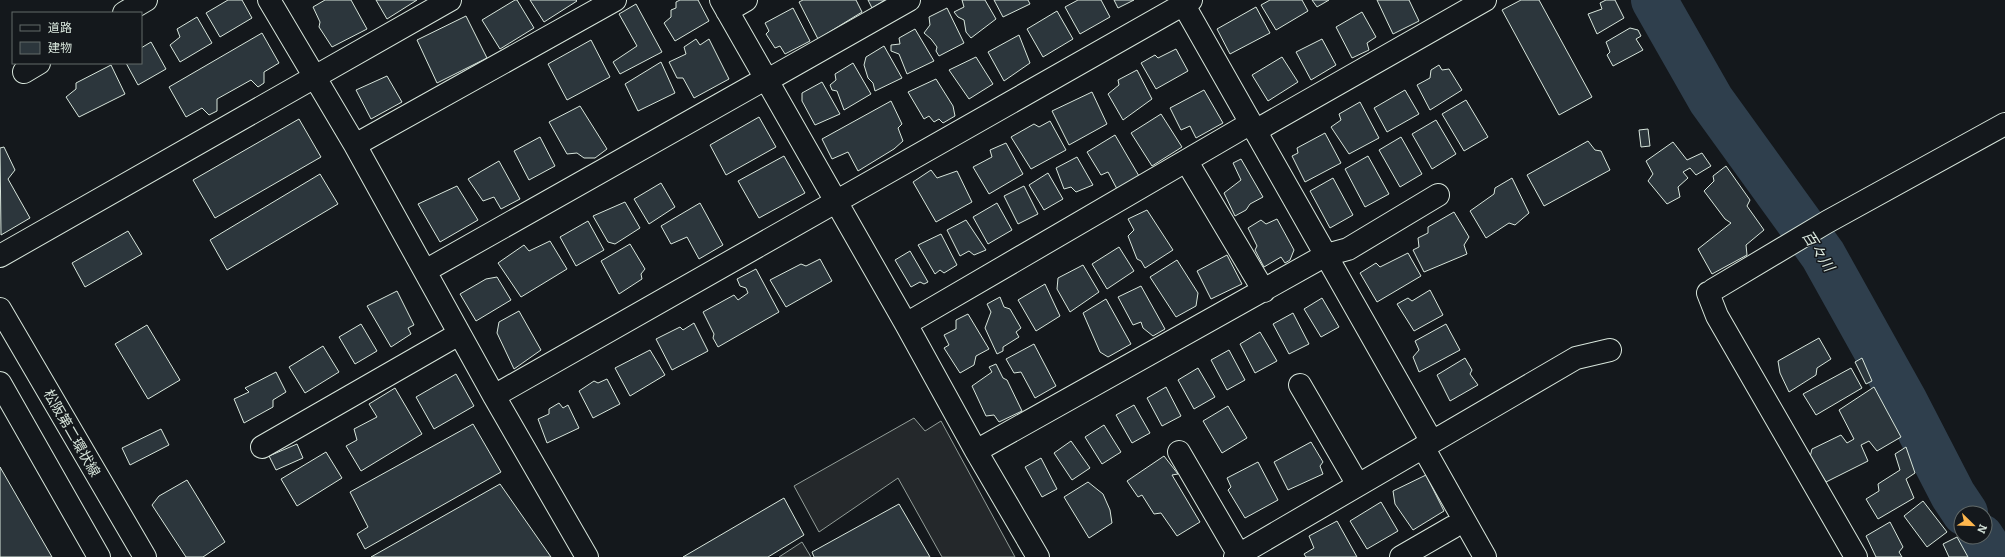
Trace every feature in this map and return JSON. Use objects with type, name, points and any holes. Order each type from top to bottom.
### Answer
[{"type":"street","points":[[126,12],[146,0]]},
{"type":"street","points":[[269,0],[355,144],[459,334],[587,557]]},
{"type":"street","points":[[355,144],[615,0]]},
{"type":"street","points":[[746,0],[724,5],[906,324],[976,451],[1038,557]]},
{"type":"street","points":[[425,271],[909,0]]},
{"type":"street","points":[[906,324],[1187,162],[1485,0]]},
{"type":"street","points":[[0,256],[315,77],[444,1]]},
{"type":"street","points":[[494,396],[836,202],[1185,1],[1253,127],[1326,255],[1427,444],[1485,557]]},
{"type":"street","points":[[1856,557],[1717,316],[1710,292],[1828,222],[2005,124]]},
{"type":"street","points":[[1187,162],[1264,291]]},
{"type":"street","points":[[976,451],[1326,255],[1348,249],[1438,195]]},
{"type":"street","name":"松阪第二環状線","points":[[0,309],[145,557]]},
{"type":"street","points":[[262,447],[459,334]]},
{"type":"street","points":[[1179,452],[1237,556],[1576,358],[1610,350]]},
{"type":"street","points":[[0,383],[100,557]]},
{"type":"street","points":[[1300,384],[1358,485]]},
{"type":"street","points":[[1401,557],[1453,527]]},
{"type":"shaded area","points":[[914,418],[925,431],[941,421],[1015,557],[942,557],[898,478],[819,532],[794,486]]},
{"type":"shaded area","points":[[802,542],[811,557],[779,557]]},
{"type":"building","points":[[228,0],[242,0],[252,18],[220,37],[206,13]]},
{"type":"building","points":[[325,0],[351,0],[367,29],[332,47],[319,27],[320,22],[313,7]]},
{"type":"building","points":[[376,0],[417,0],[387,19]]},
{"type":"building","points":[[517,0],[534,28],[500,49],[482,20]]},
{"type":"building","points":[[530,0],[576,0],[577,1],[544,22]]},
{"type":"building","points":[[680,0],[698,0],[709,21],[675,41],[664,23],[671,17],[671,10],[676,8],[676,2]]},
{"type":"building","points":[[803,0],[856,0],[862,12],[818,39],[799,2]]},
{"type":"building","points":[[868,0],[885,0],[872,8]]},
{"type":"building","points":[[962,0],[985,0],[996,19],[971,38],[966,32],[964,20],[958,17],[954,12],[964,7]]},
{"type":"building","points":[[994,0],[1028,0],[1030,4],[1003,17]]},
{"type":"building","points":[[1078,0],[1101,0],[1110,17],[1080,34],[1065,7]]},
{"type":"building","points":[[1114,0],[1134,0],[1118,8]]},
{"type":"building","points":[[1270,0],[1302,0],[1308,11],[1276,30],[1261,5]]},
{"type":"building","points":[[1312,0],[1329,0],[1317,7]]},
{"type":"building","points":[[1377,0],[1409,0],[1419,21],[1393,34]]},
{"type":"building","points":[[1521,0],[1539,0],[1592,97],[1559,115],[1502,10]]},
{"type":"building","points":[[1606,0],[1615,0],[1624,18],[1597,34],[1588,14],[1602,9],[1600,3]]},
{"type":"building","points":[[636,4],[662,52],[620,74],[613,62],[637,46],[619,14]]},
{"type":"building","points":[[1256,7],[1270,33],[1230,54],[1217,29]]},
{"type":"building","points":[[793,8],[810,41],[785,54],[780,46],[775,48],[766,34],[769,31],[765,23]]},
{"type":"building","points":[[947,8],[964,43],[939,56],[936,51],[937,47],[924,33],[930,25],[929,17]]},
{"type":"building","points":[[1057,11],[1073,39],[1043,57],[1027,29]]},
{"type":"building","points":[[1362,12],[1376,37],[1367,43],[1369,50],[1352,58],[1336,27]]},
{"type":"building","points":[[466,16],[487,58],[437,83],[417,40]]},
{"type":"building","points":[[197,17],[212,43],[180,62],[170,45],[180,37],[177,29]]},
{"type":"building","points":[[1630,28],[1638,30],[1641,36],[1636,39],[1643,50],[1613,66],[1607,55],[1610,52],[1606,42]]},
{"type":"building","points":[[915,29],[934,61],[907,74],[899,54],[891,51],[891,45],[900,44],[899,38]]},
{"type":"building","points":[[262,33],[279,63],[264,72],[264,83],[258,87],[251,80],[217,99],[217,111],[209,115],[202,108],[186,117],[169,87]]},
{"type":"building","points":[[1019,35],[1030,63],[1004,81],[988,52]]},
{"type":"building","points":[[696,39],[700,45],[709,39],[729,79],[694,98],[683,78],[677,78],[669,62],[686,54],[684,47]]},
{"type":"building","points":[[1322,39],[1336,65],[1311,80],[1296,52]]},
{"type":"building","points":[[591,40],[610,77],[567,100],[548,64]]},
{"type":"building","points":[[151,42],[166,69],[138,85],[127,64],[142,64],[142,47]]},
{"type":"building","points":[[884,46],[902,78],[875,91],[873,83],[868,78],[864,65],[866,57]]},
{"type":"building","points":[[1176,49],[1188,71],[1156,89],[1141,63],[1155,55],[1158,58]]},
{"type":"building","points":[[976,57],[993,84],[969,99],[949,70]]},
{"type":"building","points":[[1282,57],[1298,82],[1268,101],[1252,75]]},
{"type":"building","points":[[661,62],[675,93],[638,111],[625,84]]},
{"type":"building","points":[[853,63],[871,94],[844,110],[837,91],[832,90],[830,85],[836,80],[835,74]]},
{"type":"building","points":[[111,65],[125,94],[79,117],[66,97],[76,89],[76,83]]},
{"type":"building","points":[[1439,65],[1442,70],[1449,69],[1462,90],[1430,110],[1417,85],[1430,78],[1431,70]]},
{"type":"building","points":[[1137,70],[1152,99],[1123,120],[1108,94],[1119,85],[1118,80]]},
{"type":"building","points":[[387,76],[402,102],[371,119],[356,90]]},
{"type":"building","points":[[936,79],[953,106],[955,116],[943,123],[939,119],[934,122],[929,116],[924,119],[908,92]]},
{"type":"building","points":[[822,82],[840,114],[815,125],[802,101],[802,93]]},
{"type":"building","points":[[1204,90],[1223,123],[1196,138],[1190,126],[1181,130],[1170,108]]},
{"type":"building","points":[[1405,90],[1419,114],[1387,132],[1374,108]]},
{"type":"building","points":[[1092,92],[1107,124],[1069,145],[1052,111]]},
{"type":"building","points":[[1466,100],[1488,137],[1464,151],[1442,114]]},
{"type":"building","points":[[891,101],[902,124],[898,128],[903,141],[894,149],[858,171],[848,152],[832,159],[822,139]]},
{"type":"building","points":[[1360,102],[1379,138],[1349,154],[1331,127],[1341,120],[1339,114]]},
{"type":"building","points":[[580,106],[607,149],[595,158],[584,158],[577,153],[567,154],[549,122]]},
{"type":"building","points":[[1161,114],[1182,147],[1152,166],[1131,133]]},
{"type":"building","points":[[759,117],[776,147],[726,175],[710,145]]},
{"type":"building","points":[[299,119],[321,157],[215,218],[193,180]]},
{"type":"building","points":[[1436,120],[1456,154],[1432,169],[1412,134]]},
{"type":"building","points":[[1050,121],[1066,150],[1031,169],[1011,137],[1034,124],[1039,127]]},
{"type":"building","points":[[1648,129],[1650,146],[1641,147],[1639,130]]},
{"type":"building","points":[[1325,133],[1341,163],[1305,182],[1292,156],[1298,153],[1297,148]]},
{"type":"building","points":[[1115,135],[1139,176],[1117,189],[1108,172],[1101,175],[1087,152]]},
{"type":"building","points":[[540,137],[555,166],[529,180],[514,151]]},
{"type":"building","points":[[1401,137],[1422,174],[1400,187],[1379,150]]},
{"type":"building","points":[[1588,141],[1595,150],[1601,151],[1610,170],[1544,206],[1527,175]]},
{"type":"building","points":[[1673,142],[1687,160],[1702,153],[1711,166],[1696,175],[1690,168],[1683,172],[1688,178],[1678,187],[1680,197],[1667,204],[1648,181],[1653,174],[1646,161]]},
{"type":"building","points":[[1006,143],[1023,174],[989,194],[973,167],[992,157],[990,150]]},
{"type":"building","points":[[4,147],[15,170],[8,179],[30,218],[1,235],[0,148]]},
{"type":"building","points":[[784,156],[805,193],[759,218],[738,181]]},
{"type":"building","points":[[1368,156],[1389,194],[1365,207],[1345,169]]},
{"type":"building","points":[[1077,157],[1093,185],[1076,192],[1071,187],[1064,189],[1056,168]]},
{"type":"building","points":[[1241,159],[1263,197],[1250,204],[1246,210],[1235,216],[1224,193],[1241,180],[1233,163]]},
{"type":"building","points":[[499,161],[520,199],[501,209],[494,197],[483,201],[468,179]]},
{"type":"building","points":[[1726,166],[1750,200],[1747,206],[1764,230],[1746,245],[1747,255],[1712,274],[1698,249],[1731,223],[1725,219],[1704,191],[1714,181],[1713,176]]},
{"type":"building","points":[[931,170],[937,178],[957,171],[972,202],[936,222],[913,182]]},
{"type":"building","points":[[1048,173],[1063,199],[1044,210],[1029,185]]},
{"type":"building","points":[[320,174],[338,204],[227,270],[210,240]]},
{"type":"building","points":[[1333,178],[1353,215],[1330,228],[1310,191]]},
{"type":"building","points":[[1512,178],[1529,213],[1515,225],[1509,223],[1486,238],[1470,211],[1494,194],[1495,188]]},
{"type":"building","points":[[661,183],[675,207],[649,224],[634,199]]},
{"type":"building","points":[[457,186],[478,220],[440,242],[418,204]]},
{"type":"building","points":[[1024,186],[1038,214],[1018,224],[1004,196]]},
{"type":"building","points":[[625,202],[640,228],[615,244],[608,242],[593,216]]},
{"type":"building","points":[[700,203],[723,245],[699,259],[687,237],[671,244],[661,226]]},
{"type":"building","points":[[997,203],[1012,230],[988,244],[973,217]]},
{"type":"building","points":[[1147,210],[1173,250],[1145,268],[1141,261],[1137,259],[1128,236],[1134,230],[1128,219]]},
{"type":"building","points":[[1454,212],[1469,237],[1464,245],[1467,254],[1424,272],[1413,250],[1419,247],[1418,238],[1428,233],[1428,227]]},
{"type":"building","points":[[1277,219],[1294,250],[1290,260],[1285,263],[1281,257],[1264,267],[1255,250],[1257,246],[1248,228],[1261,220],[1266,224]]},
{"type":"building","points":[[966,220],[986,250],[974,255],[969,251],[960,256],[947,230]]},
{"type":"building","points":[[588,221],[604,250],[576,266],[560,237]]},
{"type":"building","points":[[128,231],[142,254],[85,287],[72,263]]},
{"type":"building","points":[[941,234],[957,265],[944,273],[940,270],[935,274],[918,245]]},
{"type":"building","points":[[550,241],[567,269],[521,297],[498,263],[524,245],[529,251]]},
{"type":"building","points":[[630,244],[645,269],[641,274],[642,279],[619,294],[601,261]]},
{"type":"building","points":[[1119,247],[1134,271],[1107,289],[1092,264]]},
{"type":"building","points":[[910,251],[928,282],[924,284],[920,282],[911,287],[895,260]]},
{"type":"building","points":[[1408,253],[1421,276],[1377,302],[1360,273],[1376,263],[1380,267]]},
{"type":"building","points":[[1227,255],[1242,284],[1211,299],[1197,271]]},
{"type":"building","points":[[820,259],[832,281],[786,307],[770,280],[801,264],[806,266]]},
{"type":"building","points":[[1177,260],[1198,293],[1196,306],[1176,317],[1150,277]]},
{"type":"building","points":[[1083,265],[1099,292],[1070,312],[1057,289],[1058,278]]},
{"type":"building","points":[[756,269],[779,312],[718,347],[713,338],[714,334],[703,312],[734,295],[738,300],[748,293],[746,288],[740,286],[737,279]]},
{"type":"building","points":[[497,277],[511,300],[476,321],[460,294],[486,279]]},
{"type":"building","points":[[1045,284],[1060,316],[1036,331],[1018,300]]},
{"type":"building","points":[[1141,286],[1165,329],[1153,336],[1143,328],[1141,322],[1133,325],[1118,297]]},
{"type":"building","points":[[1430,290],[1443,315],[1414,331],[1397,304],[1408,298],[1412,301]]},
{"type":"building","points":[[397,291],[414,325],[408,328],[411,334],[391,347],[367,306]]},
{"type":"building","points":[[1000,297],[1004,307],[1010,309],[1021,328],[1016,332],[1019,337],[1003,347],[1003,351],[997,354],[985,328],[991,312],[987,304]]},
{"type":"building","points":[[1322,298],[1339,327],[1321,337],[1304,309]]},
{"type":"building","points":[[1106,299],[1131,344],[1108,357],[1100,352],[1083,313]]},
{"type":"building","points":[[519,311],[541,350],[514,369],[497,333],[499,322]]},
{"type":"building","points":[[1293,313],[1309,344],[1289,354],[1273,324]]},
{"type":"building","points":[[968,314],[989,349],[976,356],[974,365],[960,373],[944,348],[949,345],[944,335],[956,329],[956,320]]},
{"type":"building","points":[[694,323],[708,351],[672,370],[656,339],[680,327],[683,330]]},
{"type":"building","points":[[361,324],[377,351],[355,364],[339,337]]},
{"type":"building","points":[[1446,324],[1460,350],[1419,372],[1413,357],[1419,350],[1415,341]]},
{"type":"building","points":[[147,325],[180,380],[148,399],[115,344]]},
{"type":"building","points":[[1260,332],[1277,361],[1255,373],[1240,344]]},
{"type":"building","points":[[1819,338],[1831,359],[1817,368],[1816,375],[1789,392],[1780,373],[1778,361]]},
{"type":"building","points":[[1034,344],[1056,386],[1035,398],[1021,372],[1014,373],[1006,359]]},
{"type":"building","points":[[323,346],[339,372],[305,393],[289,367]]},
{"type":"building","points":[[650,350],[665,375],[630,396],[615,368]]},
{"type":"building","points":[[1229,350],[1245,380],[1227,390],[1211,360]]},
{"type":"building","points":[[1465,358],[1472,370],[1470,374],[1478,385],[1450,401],[1437,375]]},
{"type":"building","points":[[1862,358],[1872,381],[1866,384],[1855,362]]},
{"type":"building","points":[[996,364],[1003,378],[1007,380],[1022,411],[999,422],[994,415],[986,416],[972,386],[992,372],[989,367]]},
{"type":"building","points":[[1198,368],[1215,397],[1194,409],[1178,380]]},
{"type":"building","points":[[1851,368],[1862,388],[1816,415],[1803,394]]},
{"type":"building","points":[[276,372],[286,392],[273,400],[273,407],[244,423],[234,399],[249,392],[245,388]]},
{"type":"building","points":[[456,374],[474,406],[434,429],[416,397]]},
{"type":"building","points":[[607,379],[620,404],[593,418],[579,391],[594,381],[598,383]]},
{"type":"building","points":[[1166,387],[1181,416],[1162,426],[1147,398]]},
{"type":"building","points":[[1874,387],[1901,437],[1877,451],[1869,441],[1861,445],[1868,461],[1826,482],[1810,457],[1812,449],[1841,435],[1847,443],[1854,439],[1839,410]]},
{"type":"building","points":[[395,388],[422,434],[361,471],[346,446],[357,440],[354,429],[377,417],[369,404]]},
{"type":"building","points":[[559,403],[563,408],[568,405],[579,428],[547,443],[538,419],[549,414],[549,409]]},
{"type":"building","points":[[1134,405],[1150,433],[1132,443],[1116,415]]},
{"type":"building","points":[[1228,406],[1247,438],[1222,453],[1203,421]]},
{"type":"building","points":[[473,424],[501,472],[365,549],[357,534],[368,527],[350,492]]},
{"type":"building","points":[[1104,425],[1121,452],[1102,464],[1085,437]]},
{"type":"building","points":[[161,429],[169,445],[130,465],[122,448]]},
{"type":"building","points":[[1071,441],[1090,468],[1072,480],[1054,453]]},
{"type":"building","points":[[1311,442],[1323,462],[1320,466],[1323,474],[1288,490],[1274,462]]},
{"type":"building","points":[[297,444],[303,458],[276,470],[269,456]]},
{"type":"building","points":[[1906,447],[1915,473],[1906,479],[1914,498],[1878,519],[1866,499],[1879,491],[1878,484],[1900,470],[1895,454]]},
{"type":"building","points":[[326,452],[342,478],[297,506],[281,479]]},
{"type":"building","points":[[1164,456],[1178,474],[1172,475],[1200,522],[1177,536],[1161,513],[1154,514],[1142,495],[1138,497],[1127,481]]},
{"type":"building","points":[[1041,458],[1057,489],[1042,497],[1025,467]]},
{"type":"building","points":[[1258,462],[1278,500],[1245,518],[1228,490],[1231,487],[1227,478]]},
{"type":"building","points":[[0,467],[52,557],[0,557]]},
{"type":"building","points":[[1426,475],[1444,511],[1413,530],[1395,504],[1393,491]]},
{"type":"building","points":[[187,480],[225,542],[203,557],[186,557],[152,505],[159,496]]},
{"type":"building","points":[[1088,482],[1103,494],[1110,510],[1112,523],[1089,538],[1064,497]]},
{"type":"building","points":[[500,484],[551,557],[371,557]]},
{"type":"building","points":[[784,498],[804,535],[768,557],[683,557]]},
{"type":"building","points":[[1923,501],[1947,532],[1927,547],[1904,516]]},
{"type":"building","points":[[1381,502],[1398,531],[1367,549],[1350,521]]},
{"type":"building","points":[[899,504],[930,557],[814,557],[812,552]]},
{"type":"building","points":[[1337,521],[1357,557],[1306,557],[1304,554],[1314,548],[1309,536]]},
{"type":"building","points":[[1890,522],[1903,547],[1899,552],[1902,557],[1876,557],[1866,536]]},
{"type":"building","points":[[1953,539],[1953,545],[1961,545],[1968,557],[1949,557],[1943,544]]},
{"type":"waterway","name":"百々川","points":[[1654,0],[1711,100],[1823,255],[1905,402],[1953,495],[1960,505]]},
{"type":"waterway","name":"百々川","points":[[1986,545],[1994,557]]}]
